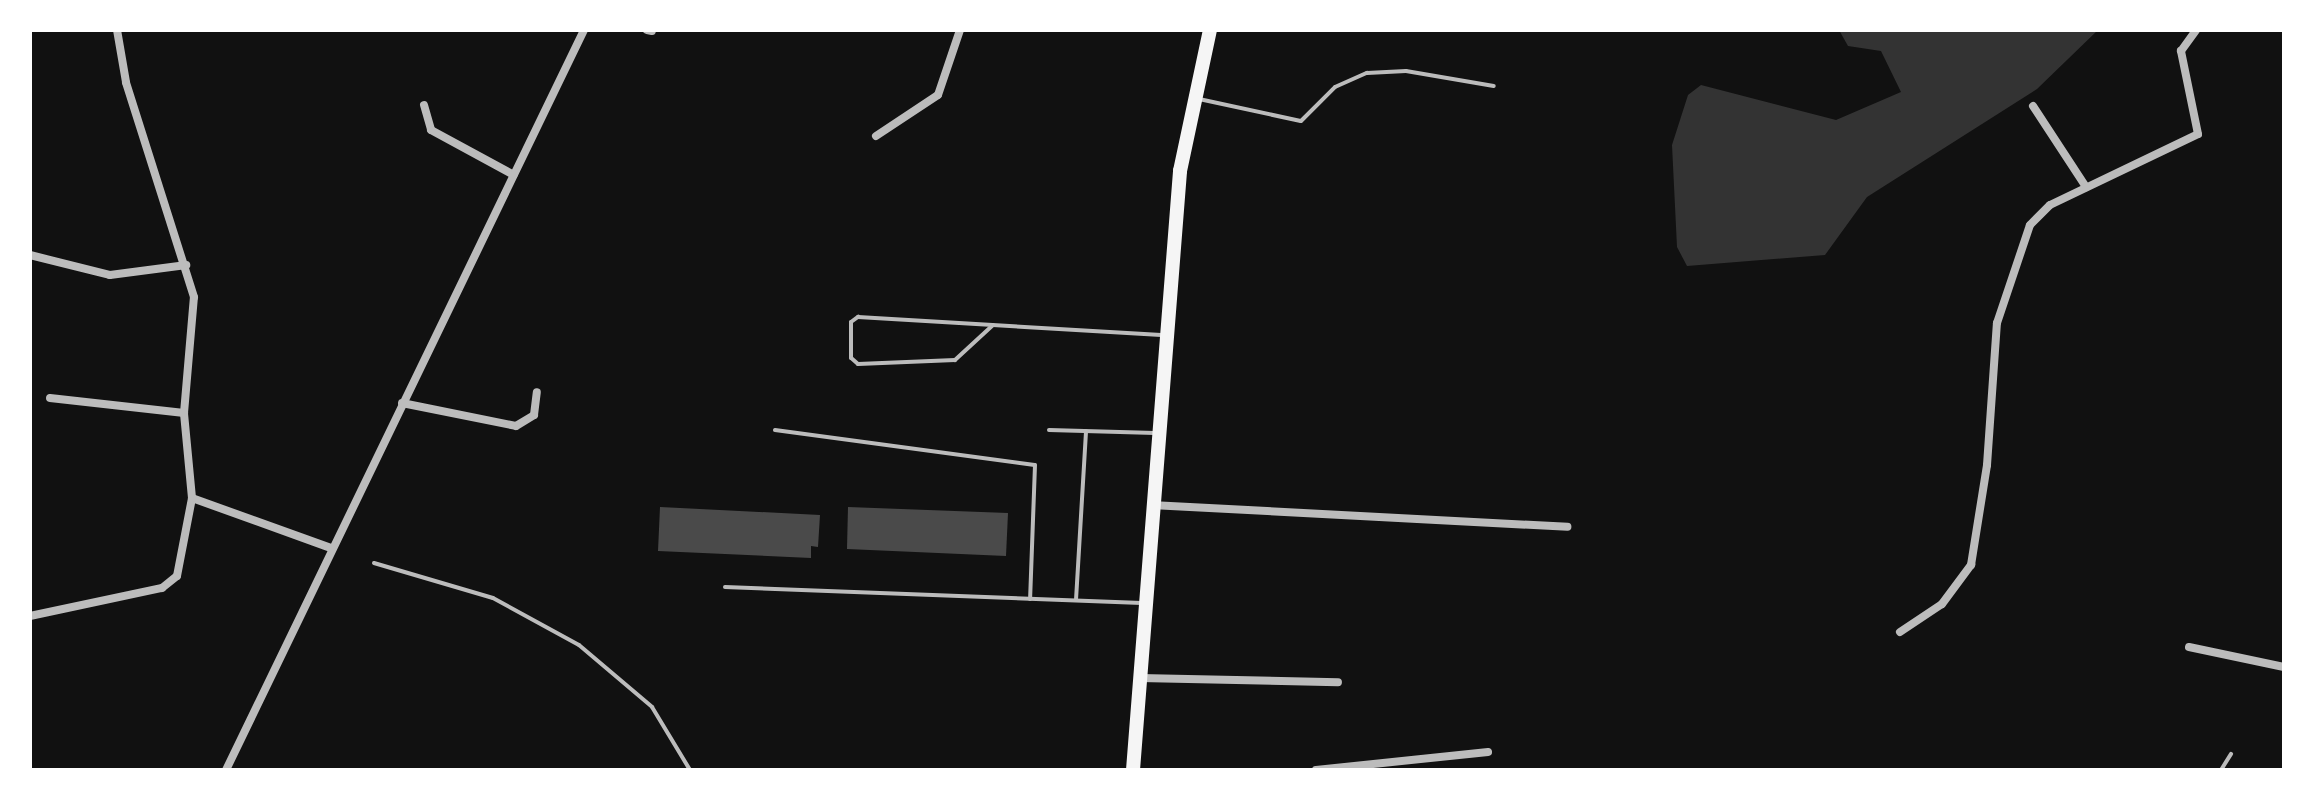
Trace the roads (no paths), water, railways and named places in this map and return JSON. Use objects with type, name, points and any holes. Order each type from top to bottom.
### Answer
[{"type":"main road","points":[[1133,770],[1165,335],[1193,98],[1210,30]]},
{"type":"street","points":[[30,616],[162,588],[177,576],[192,498],[184,413],[194,314],[186,265],[126,82],[117,30]]},
{"type":"street","points":[[226,770],[584,30]]},
{"type":"street","points":[[876,136],[938,95],[960,30]]},
{"type":"street","points":[[1900,632],[1942,604],[1971,565],[2001,298],[2038,213],[2198,134],[2181,51],[2196,30]]},
{"type":"street","points":[[424,105],[431,130],[514,175]]},
{"type":"street","points":[[2033,106],[2086,187]]},
{"type":"street","points":[[30,255],[110,275],[186,265]]},
{"type":"street","points":[[402,403],[516,426],[534,415],[537,392]]},
{"type":"street","points":[[50,398],[184,413]]},
{"type":"street","points":[[192,498],[331,548]]},
{"type":"street","points":[[1151,505],[1567,527]]},
{"type":"street","points":[[2189,647],[2284,667]]},
{"type":"street","points":[[1139,678],[1338,682]]},
{"type":"street","points":[[1316,770],[1488,752]]},
{"type":"lane","points":[[1193,98],[1301,121],[1335,87],[1367,73],[1406,71],[1494,86]]},
{"type":"lane","points":[[993,325],[955,360],[858,364],[851,358],[851,322],[858,317],[1165,335]]},
{"type":"lane","points":[[775,430],[1035,465],[1030,599]]},
{"type":"lane","points":[[1049,430],[1156,433]]},
{"type":"lane","points":[[1076,601],[1086,431]]},
{"type":"lane","points":[[374,563],[493,598],[579,645],[652,707],[690,770]]},
{"type":"lane","points":[[725,587],[1144,603]]},
{"type":"lane","points":[[2221,770],[2231,754]]}]
